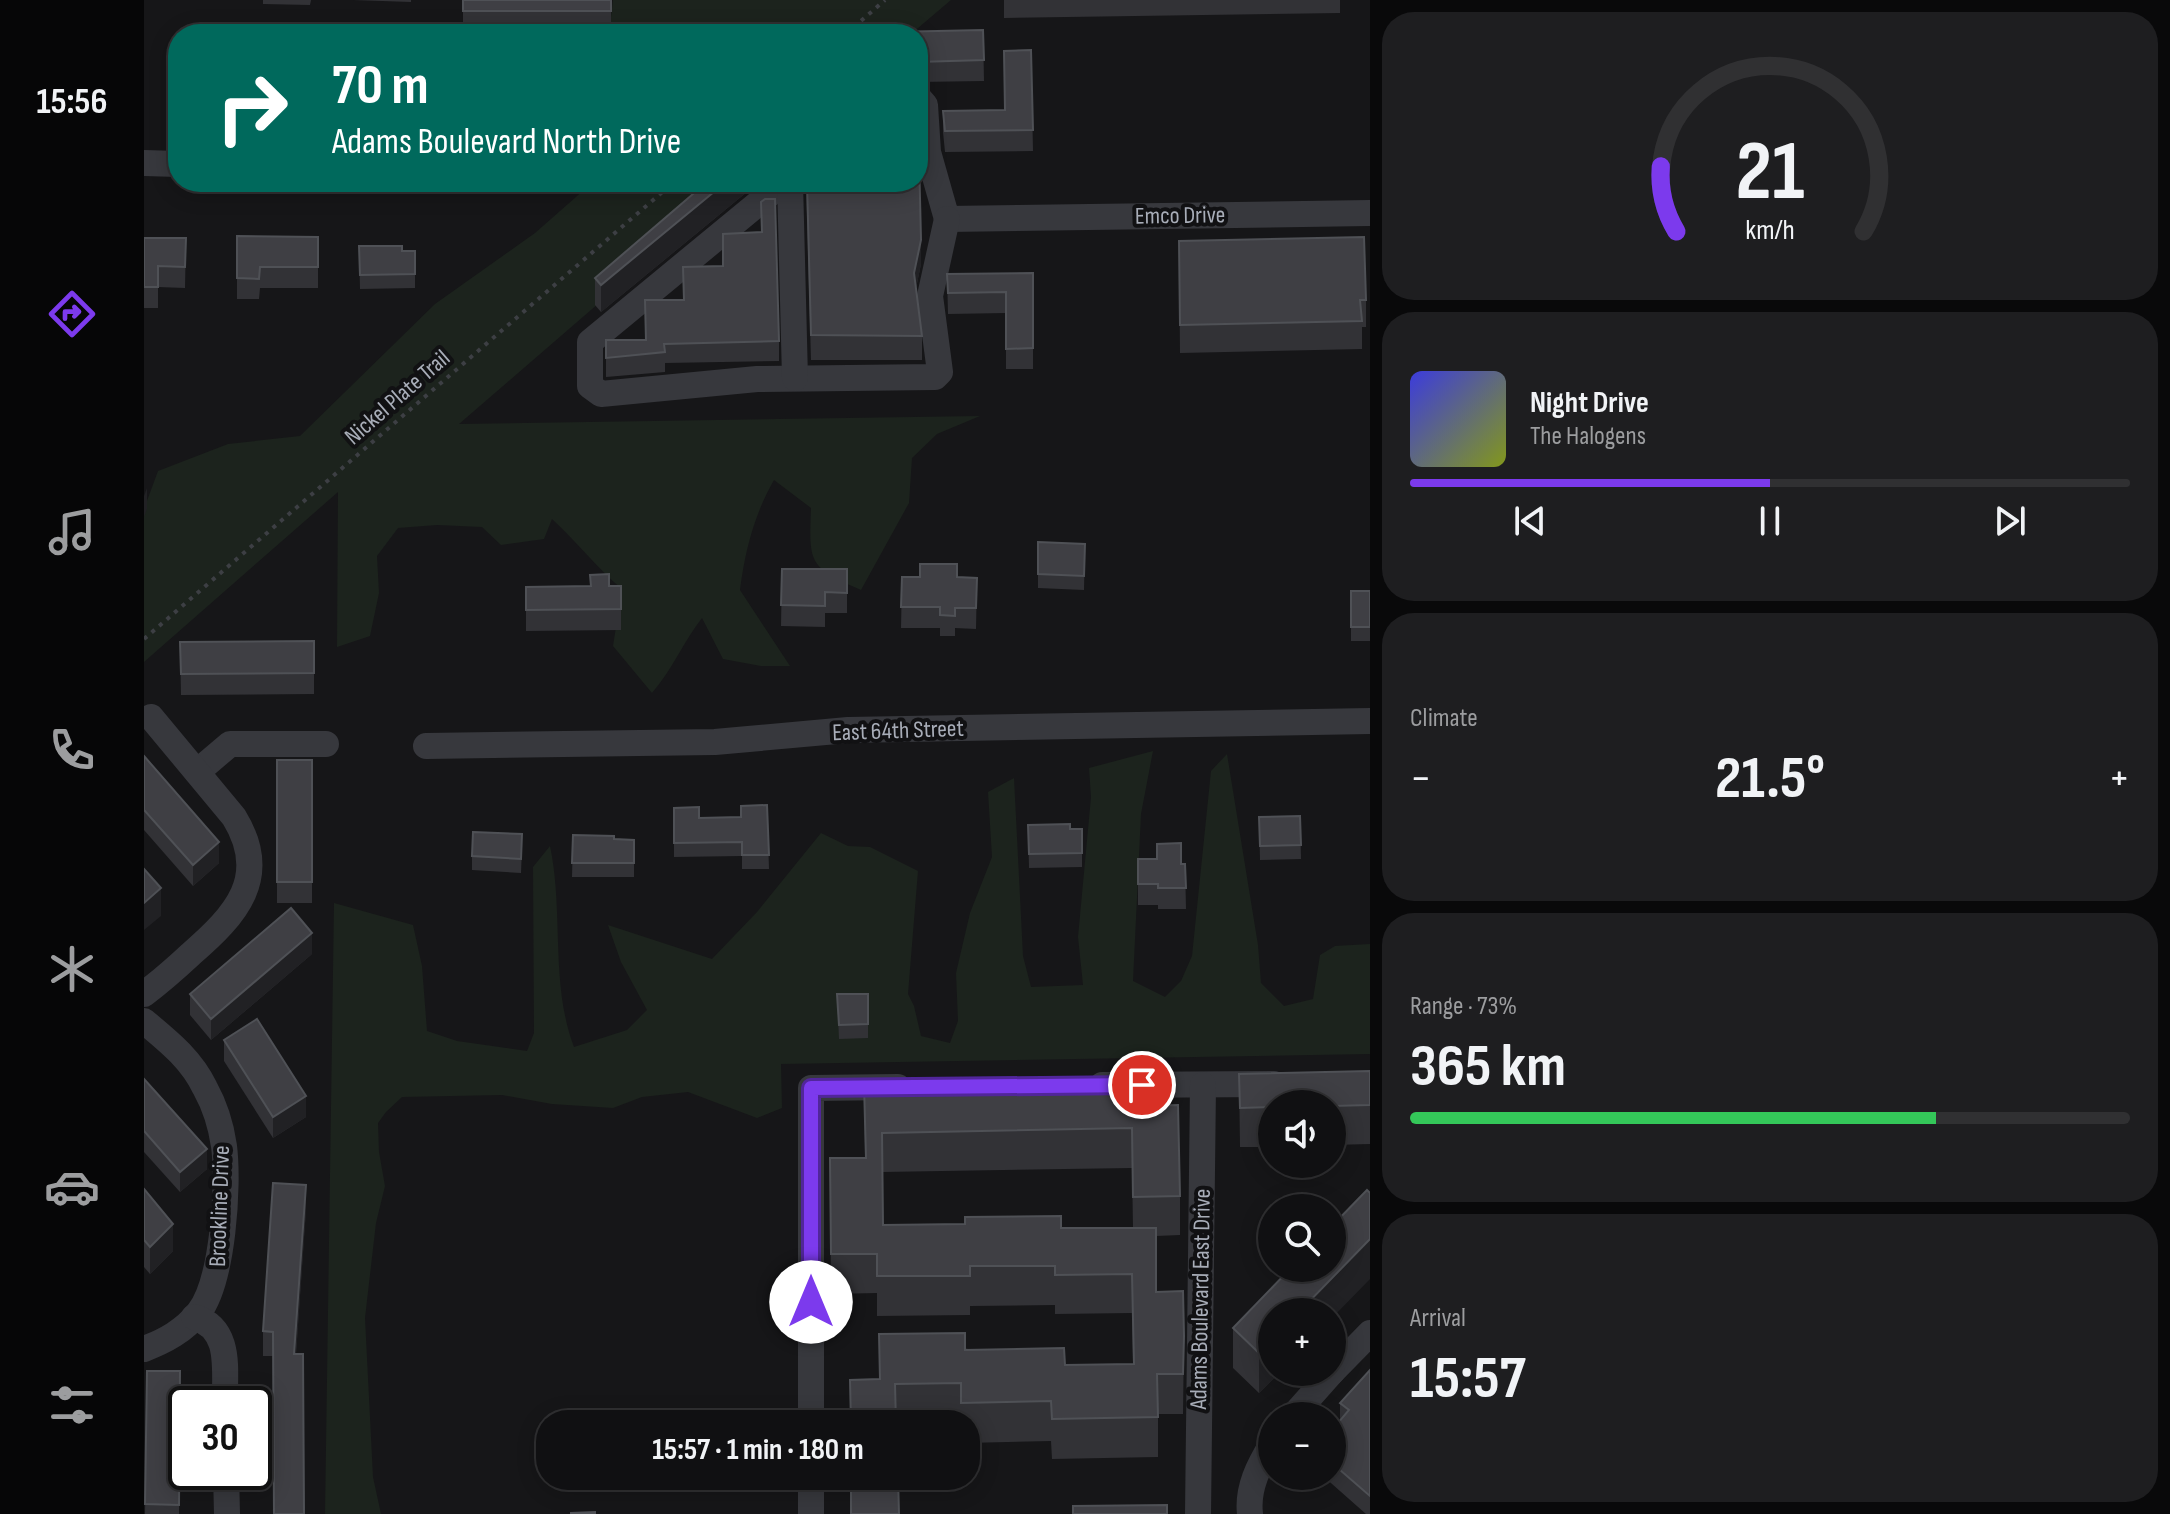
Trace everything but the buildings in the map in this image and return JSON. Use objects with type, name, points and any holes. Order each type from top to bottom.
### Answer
[{"type":"street","points":[[775,192],[590,342],[590,386],[601,394],[757,379],[935,377],[940,372],[930,296],[947,219],[928,152]]},
{"type":"street","points":[[144,163],[168,164]]},
{"type":"street","points":[[787,192],[795,378]]},
{"type":"street","name":"Emco Drive","points":[[947,219],[1370,213]]},
{"type":"street","points":[[144,994],[223,926],[239,904],[248,860],[242,833],[229,809],[151,717]]},
{"type":"street","name":"East 64th Street","points":[[426,746],[715,742],[848,730],[1370,721]]},
{"type":"street","points":[[197,772],[230,744],[326,744]]},
{"type":"street","name":"Brookline Drive","points":[[144,1021],[172,1043],[195,1071],[216,1111],[223,1139],[225,1178],[219,1264],[212,1289],[194,1317]]},
{"type":"street","points":[[1077,1086],[1294,1084]]},
{"type":"street","name":"Adams Boulevard East Drive","points":[[1198,1514],[1203,1085]]},
{"type":"street","points":[[811,1410],[811,1088],[921,1087]]},
{"type":"street","points":[[144,1349],[177,1333],[194,1317],[208,1322],[221,1336],[225,1386]]},
{"type":"street","points":[[1346,1358],[1370,1333]]},
{"type":"street","points":[[1305,1402],[1320,1386]]},
{"type":"street","points":[[1250,1514],[1249,1505],[1258,1466]]},
{"type":"street","points":[[226,1490],[227,1514]]},
{"type":"street","points":[[811,1490],[811,1514]]},
{"type":"path","points":[[857,24],[885,0]]},
{"type":"path","name":"Nickel Plate Trail","points":[[144,639],[662,192]]},
{"type":"shaded area","points":[[613,0],[951,0],[923,24],[610,24]]},
{"type":"shaded area","points":[[582,192],[727,192],[459,424],[980,416],[937,434],[912,458],[909,503],[861,590],[821,569],[812,552],[811,508],[774,480],[751,534],[740,590],[790,666],[761,666],[723,659],[702,618],[652,693],[613,646],[622,589],[552,519],[544,539],[501,545],[482,527],[437,525],[398,528],[377,556],[379,593],[370,636],[337,647],[338,492],[144,662],[144,509],[158,471],[228,444],[300,436],[435,304],[535,233]]},
{"type":"shaded area","points":[[1153,751],[1141,814],[1133,981],[1165,997],[1181,981],[1192,956],[1211,771],[1227,754],[1258,945],[1261,983],[1284,1006],[1313,999],[1320,955],[1335,946],[1370,944],[1370,1054],[781,1064],[782,1108],[757,1118],[688,1092],[642,1097],[613,1108],[552,1104],[502,1095],[402,1097],[378,1123],[385,1186],[376,1223],[365,1318],[373,1477],[381,1514],[325,1514],[334,903],[413,925],[422,966],[427,1031],[457,1041],[527,1051],[534,1033],[533,867],[550,846],[562,998],[574,1047],[627,1030],[647,1010],[621,962],[608,925],[712,959],[757,912],[821,833],[848,846],[870,847],[918,871],[908,994],[921,1036],[950,1043],[958,1021],[956,973],[970,913],[992,857],[988,792],[1014,778],[1023,956],[1031,987],[1083,985],[1078,937],[1091,797],[1089,768]]},
{"type":"route","points":[[811,1302],[811,1088],[1142,1085]]}]
